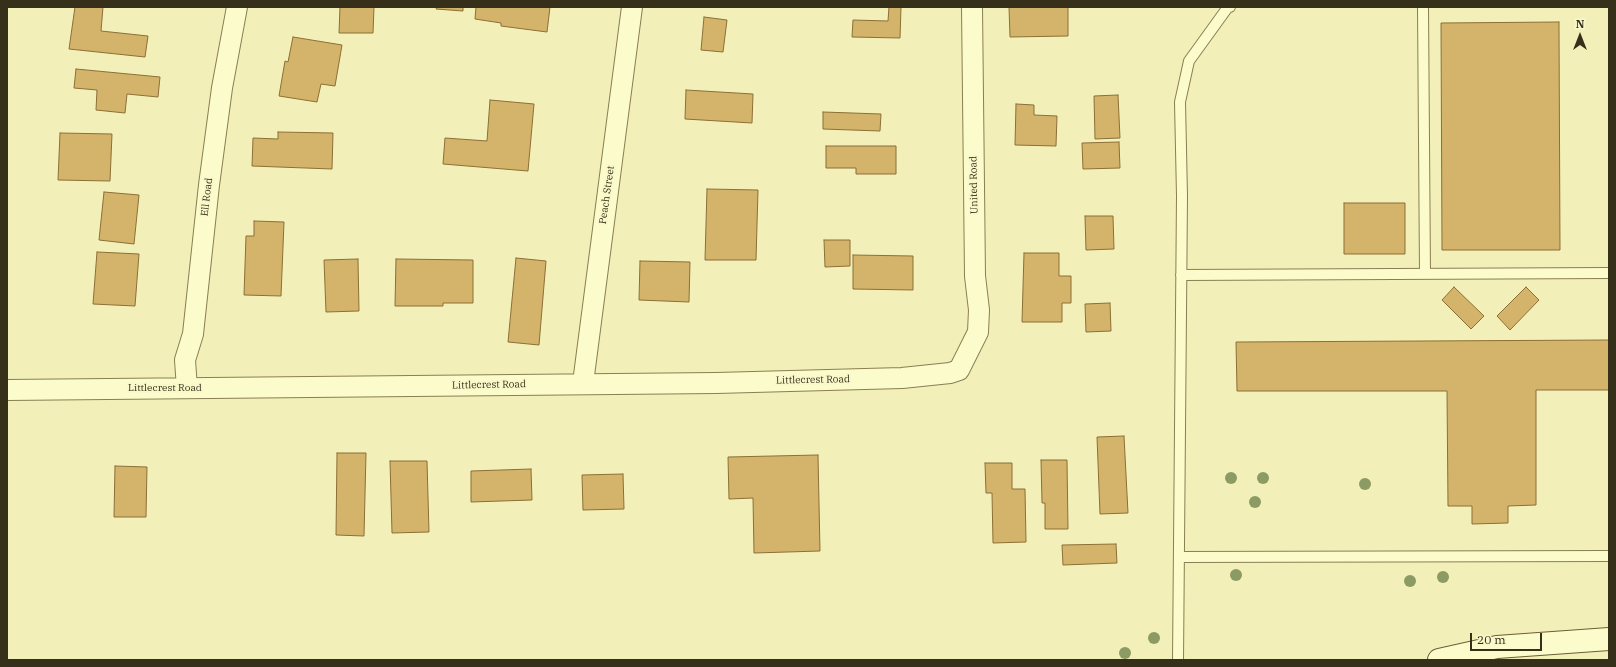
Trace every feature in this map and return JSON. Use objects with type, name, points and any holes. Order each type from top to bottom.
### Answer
[{"type":"main road","points":[[1439,660],[1497,648],[1609,638]]},
{"type":"street","name":"Ell Road","points":[[187,388],[185,360],[192,334],[222,88],[237,7]]},
{"type":"street","name":"Peach Street","points":[[583,383],[632,7]]},
{"type":"street","name":"United Road","points":[[964,360],[978,332],[979,310],[975,276],[972,7]]},
{"type":"street","name":"Littlecrest Road","points":[[7,390],[583,383],[716,383],[902,378],[950,373],[959,370],[964,360]]},
{"type":"lane","points":[[1178,660],[1181,275],[1180,102],[1189,61],[1230,7]]},
{"type":"lane","points":[[1423,7],[1425,274]]},
{"type":"lane","points":[[1181,275],[1609,273]]},
{"type":"lane","points":[[1179,557],[1609,556]]},
{"type":"building","points":[[75,7],[103,7],[101,31],[148,36],[145,57],[69,49]]},
{"type":"building","points":[[340,7],[374,7],[373,33],[339,33]]},
{"type":"building","points":[[437,7],[463,7],[463,11],[436,9]]},
{"type":"building","points":[[476,7],[550,7],[547,32],[501,26],[501,23],[475,19]]},
{"type":"building","points":[[889,7],[901,7],[900,38],[852,37],[853,20],[888,21]]},
{"type":"building","points":[[1009,7],[1068,7],[1068,36],[1010,37]]},
{"type":"building","points":[[704,17],[727,20],[723,52],[701,50]]},
{"type":"building","points":[[1559,22],[1560,250],[1442,250],[1441,23]]},
{"type":"building","points":[[293,37],[342,45],[335,86],[321,84],[317,102],[279,96],[285,61],[288,62]]},
{"type":"building","points":[[76,69],[160,77],[158,97],[127,94],[125,113],[96,110],[97,90],[74,88]]},
{"type":"building","points":[[686,90],[753,94],[752,123],[685,119]]},
{"type":"building","points":[[1118,95],[1120,138],[1095,139],[1094,96]]},
{"type":"building","points":[[490,100],[534,104],[528,171],[443,164],[445,138],[487,141]]},
{"type":"building","points":[[1016,104],[1034,105],[1034,115],[1057,116],[1056,146],[1015,145]]},
{"type":"building","points":[[823,112],[881,114],[880,131],[823,129]]},
{"type":"building","points":[[278,132],[333,133],[332,169],[252,166],[253,138],[278,139]]},
{"type":"building","points":[[60,133],[112,134],[110,181],[58,180]]},
{"type":"building","points":[[1119,142],[1120,168],[1083,169],[1082,143]]},
{"type":"building","points":[[826,146],[896,146],[896,174],[856,174],[856,168],[826,168]]},
{"type":"building","points":[[707,189],[758,190],[756,260],[705,260]]},
{"type":"building","points":[[104,192],[139,195],[134,244],[99,240]]},
{"type":"building","points":[[1344,203],[1405,203],[1405,254],[1344,254]]},
{"type":"building","points":[[1085,216],[1113,216],[1114,249],[1086,250]]},
{"type":"building","points":[[254,221],[284,222],[281,296],[244,295],[246,236],[254,236]]},
{"type":"building","points":[[824,240],[850,240],[850,266],[825,267]]},
{"type":"building","points":[[97,252],[139,254],[135,306],[93,304]]},
{"type":"building","points":[[1024,253],[1059,253],[1059,276],[1071,276],[1071,303],[1062,303],[1062,322],[1022,322]]},
{"type":"building","points":[[853,255],[913,256],[913,290],[853,289]]},
{"type":"building","points":[[516,258],[546,261],[539,345],[508,342]]},
{"type":"building","points":[[358,259],[359,311],[326,312],[324,260]]},
{"type":"building","points":[[396,259],[473,260],[473,303],[443,303],[443,306],[395,306]]},
{"type":"building","points":[[640,261],[690,262],[689,302],[639,300]]},
{"type":"building","points":[[1454,287],[1484,316],[1471,329],[1442,300]]},
{"type":"building","points":[[1526,287],[1539,300],[1510,330],[1497,316]]},
{"type":"building","points":[[1110,303],[1111,331],[1086,332],[1085,304]]},
{"type":"building","points":[[1609,340],[1609,390],[1536,390],[1536,505],[1508,506],[1508,523],[1472,524],[1472,506],[1448,506],[1447,391],[1237,391],[1236,342]]},
{"type":"building","points":[[1124,436],[1128,513],[1100,514],[1097,437]]},
{"type":"building","points":[[337,453],[366,453],[364,536],[336,535]]},
{"type":"building","points":[[818,455],[820,551],[754,553],[753,498],[729,499],[728,457]]},
{"type":"building","points":[[1041,460],[1067,460],[1068,529],[1045,529],[1045,503],[1042,503]]},
{"type":"building","points":[[390,461],[427,461],[429,532],[392,533]]},
{"type":"building","points":[[985,463],[1012,463],[1012,489],[1025,489],[1026,542],[993,543],[992,493],[986,493]]},
{"type":"building","points":[[115,466],[147,467],[146,517],[114,517]]},
{"type":"building","points":[[531,469],[532,500],[471,502],[471,471]]},
{"type":"building","points":[[623,474],[624,509],[583,510],[582,475]]},
{"type":"building","points":[[1116,544],[1117,563],[1063,565],[1062,545]]}]
